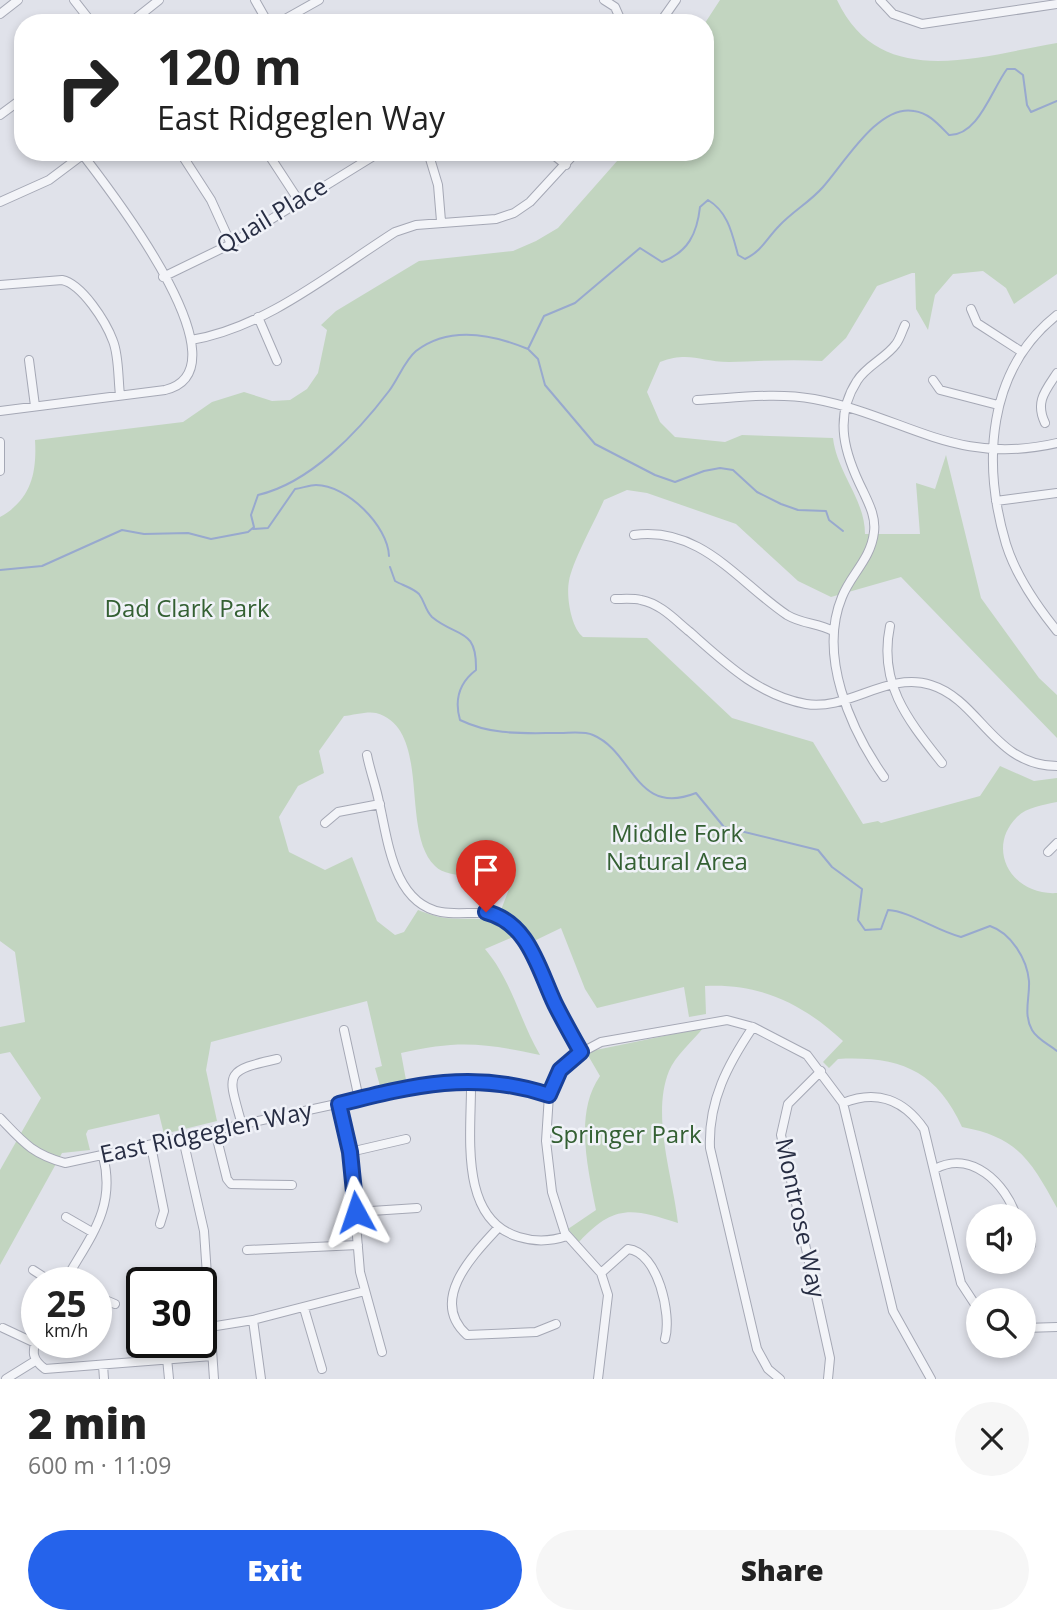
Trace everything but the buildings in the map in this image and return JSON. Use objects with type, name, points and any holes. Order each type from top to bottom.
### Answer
[{"type":"street","points":[[0,14],[18,0]]},
{"type":"street","points":[[74,0],[85,14]]},
{"type":"street","points":[[141,14],[159,0]]},
{"type":"street","points":[[294,14],[318,0]]},
{"type":"street","points":[[604,0],[615,7],[618,14]]},
{"type":"street","points":[[880,0],[894,14],[922,24],[1057,4]]},
{"type":"street","points":[[0,202],[49,180],[75,161]]},
{"type":"street","points":[[0,411],[180,386],[192,367],[186,316],[128,215],[90,161]]},
{"type":"street","points":[[186,161],[211,200],[231,244]]},
{"type":"street","points":[[273,161],[299,201]]},
{"type":"street","name":"Quail Place","points":[[163,277],[231,244],[362,161]]},
{"type":"street","points":[[431,161],[438,185],[441,221]]},
{"type":"street","points":[[561,161],[566,165]]},
{"type":"street","points":[[191,341],[216,336],[258,317],[394,232],[441,221],[496,219],[514,213],[530,202],[569,161]]},
{"type":"street","points":[[0,285],[62,280],[71,282],[83,292],[114,341],[120,395]]},
{"type":"street","points":[[971,309],[977,323],[1023,352]]},
{"type":"street","points":[[1057,314],[1039,329],[1009,371],[998,405],[994,450],[996,501],[1007,545],[1020,577],[1057,631]]},
{"type":"street","points":[[258,317],[277,361]]},
{"type":"street","points":[[884,777],[867,753],[844,699],[833,631],[842,596],[868,556],[874,531],[873,512],[843,445],[847,407],[857,380],[895,345],[905,326]]},
{"type":"street","points":[[29,360],[35,406]]},
{"type":"street","points":[[1045,423],[1039,410],[1042,396],[1057,373]]},
{"type":"street","points":[[933,380],[940,390],[998,405]]},
{"type":"street","points":[[696,400],[774,396],[812,399],[847,407],[961,447],[994,450],[1057,443]]},
{"type":"street","points":[[0,442],[0,471]]},
{"type":"street","points":[[996,501],[1057,494]]},
{"type":"street","points":[[634,535],[653,532],[718,556],[787,614],[803,624],[833,631]]},
{"type":"street","points":[[615,599],[643,600],[664,610],[735,672],[765,691],[808,704],[844,699],[912,681],[931,685],[953,696],[997,742],[1022,758],[1046,766],[1057,766]]},
{"type":"street","points":[[890,626],[885,650],[903,713],[942,762]]},
{"type":"street","points":[[367,755],[392,858],[411,895],[424,906],[442,912],[486,912],[501,916],[517,928],[532,950],[555,1004],[581,1052]]},
{"type":"street","points":[[325,823],[338,812],[380,804]]},
{"type":"street","points":[[1048,852],[1057,843]]},
{"type":"street","points":[[598,1379],[608,1294],[601,1273],[567,1236],[549,1176],[545,1123],[549,1095],[560,1070],[581,1052],[601,1042],[727,1020],[753,1027],[788,1042],[807,1055],[843,1103],[893,1311],[930,1379]]},
{"type":"street","points":[[753,1027],[730,1061],[716,1093],[710,1120],[710,1148],[757,1349],[768,1368],[780,1379]]},
{"type":"street","points":[[344,1030],[359,1099]]},
{"type":"street","points":[[242,1125],[231,1084],[234,1074],[242,1067],[277,1059]]},
{"type":"street","name":"Montrose Way","points":[[821,1071],[801,1088],[788,1104],[781,1135],[830,1358],[828,1379]]},
{"type":"street","name":"East Ridgeglen Way","points":[[0,1118],[27,1148],[42,1157],[65,1163],[447,1080],[520,1085],[549,1095]]},
{"type":"street","points":[[471,1080],[476,1187],[481,1206],[498,1228],[513,1235],[540,1240],[567,1236]]},
{"type":"street","points":[[843,1103],[873,1096],[890,1099],[904,1107],[924,1129],[961,1283],[966,1291]]},
{"type":"street","points":[[339,1104],[350,1152],[365,1290],[382,1352]]},
{"type":"street","points":[[215,1131],[227,1179],[231,1184],[292,1185]]},
{"type":"street","points":[[183,1139],[204,1231],[205,1267]]},
{"type":"street","points":[[350,1152],[406,1139]]},
{"type":"street","points":[[151,1146],[164,1211],[160,1224]]},
{"type":"street","points":[[73,1267],[105,1212],[109,1190],[103,1156]]},
{"type":"street","points":[[935,1169],[945,1163],[981,1170],[1006,1193],[1011,1204]]},
{"type":"street","points":[[356,1212],[417,1208]]},
{"type":"street","points":[[66,1217],[92,1232]]},
{"type":"street","points":[[498,1228],[463,1266],[456,1279],[453,1304],[460,1329],[467,1335],[536,1332],[556,1324]]},
{"type":"street","points":[[247,1250],[358,1245]]},
{"type":"street","points":[[601,1273],[628,1249],[636,1250],[645,1258],[653,1268],[662,1292],[669,1325],[666,1339]]},
{"type":"street","points":[[217,1326],[253,1321],[365,1290]]},
{"type":"street","points":[[304,1308],[321,1369]]},
{"type":"street","points":[[253,1321],[261,1379]]},
{"type":"street","points":[[1036,1328],[1057,1327]]},
{"type":"street","points":[[3,1328],[21,1337]]},
{"type":"street","points":[[34,1358],[45,1369],[167,1358],[169,1379]]},
{"type":"street","points":[[212,1358],[214,1379]]},
{"type":"street","points":[[6,1379],[35,1362]]},
{"type":"street","points":[[103,1365],[104,1379]]},
{"type":"street","points":[[44,1379],[45,1369]]},
{"type":"green space","name":"Dad Clark Park","points":[[720,0],[837,0],[856,29],[879,47],[905,57],[934,61],[996,55],[1057,43],[1057,274],[1014,304],[1006,288],[983,271],[953,274],[935,295],[928,330],[916,309],[915,273],[912,273],[877,286],[846,338],[822,361],[719,362],[679,357],[660,362],[647,392],[660,422],[675,437],[725,442],[742,435],[833,438],[840,463],[861,509],[865,534],[920,534],[916,483],[935,489],[946,455],[981,598],[1039,678],[1057,695],[1057,738],[901,577],[831,597],[798,581],[736,524],[647,493],[627,490],[604,500],[575,562],[568,595],[575,627],[583,637],[647,638],[732,718],[813,742],[863,824],[878,821],[881,823],[980,796],[1000,766],[1034,781],[1057,778],[1057,802],[1036,807],[1017,817],[1003,843],[1008,868],[1016,879],[1041,892],[1057,893],[1057,1208],[1039,1177],[1021,1154],[997,1137],[962,1127],[940,1092],[913,1070],[879,1060],[860,1059],[838,1059],[829,1068],[823,1062],[843,1041],[812,1016],[780,998],[744,988],[705,986],[706,1014],[689,1017],[684,987],[597,1008],[585,989],[561,928],[534,941],[520,922],[501,910],[511,884],[491,878],[450,874],[435,866],[424,850],[419,830],[410,759],[404,739],[393,723],[369,712],[344,716],[319,751],[324,773],[298,786],[279,817],[289,852],[325,870],[352,857],[377,921],[395,935],[404,932],[418,910],[445,918],[482,919],[506,929],[513,937],[485,949],[502,973],[540,1055],[471,1045],[421,1049],[401,1053],[406,1080],[380,1086],[375,1068],[382,1066],[367,1001],[211,1042],[206,1070],[217,1121],[164,1134],[159,1114],[88,1130],[86,1134],[90,1150],[62,1153],[0,1265],[0,1170],[41,1098],[10,1052],[0,1054],[0,1027],[25,1022],[15,952],[0,941],[0,517],[19,502],[30,484],[35,464],[35,440],[183,422],[212,402],[244,392],[272,401],[290,400],[307,389],[318,373],[327,330],[321,325],[336,311],[419,261],[513,251],[536,241],[558,228],[617,161],[714,161],[714,14],[711,14]]},
{"type":"green space","name":"Springer Park","points":[[703,1028],[672,1065],[664,1089],[662,1107],[665,1147],[678,1223],[648,1214],[624,1213],[603,1221],[579,1242],[568,1229],[596,1210],[587,1159],[585,1124],[592,1091],[600,1076],[586,1052]]},
{"type":"waterway","points":[[0,570],[42,566],[122,530],[144,534],[188,533],[211,539],[248,532],[254,527],[251,515],[258,495],[277,489],[314,468],[348,439],[377,407],[412,355],[429,343],[457,335],[471,335],[500,339],[528,349],[544,316],[575,303],[640,248],[662,262],[678,253],[694,234],[700,207],[708,200],[725,217],[738,255],[745,259],[756,252],[784,221],[818,192],[875,126],[901,111],[914,111],[933,120],[949,135],[959,133],[968,128],[983,111],[1007,69],[1015,69],[1023,75],[1027,105],[1031,112],[1057,101]]},
{"type":"waterway","points":[[529,350],[538,359],[545,385],[595,444],[655,475],[675,482],[704,471],[720,468],[733,470],[757,492],[781,504],[798,510],[826,511],[829,520],[843,531]]},
{"type":"waterway","points":[[253,529],[268,528],[295,489],[314,485],[328,487],[352,500],[374,520],[382,532],[389,556]]},
{"type":"waterway","points":[[390,567],[395,581],[419,594],[432,617],[464,635],[473,647],[476,670],[465,680],[459,692],[460,720],[497,731],[593,735],[607,743],[647,790],[660,796],[676,798],[696,793],[724,827],[818,850],[832,867],[862,889],[858,920],[865,930],[881,929],[888,910],[905,914],[961,937],[990,926],[998,929],[1017,948],[1028,973],[1029,1024],[1040,1039],[1057,1051]]},
{"type":"route","points":[[356,1212],[350,1152],[339,1104],[447,1080],[520,1085],[549,1095],[560,1070],[581,1052],[555,1004],[532,950],[517,928],[501,916],[486,912]]},
{"type":"park label","name":"Middle Fork Natural Area","points":[[677,848]]}]
